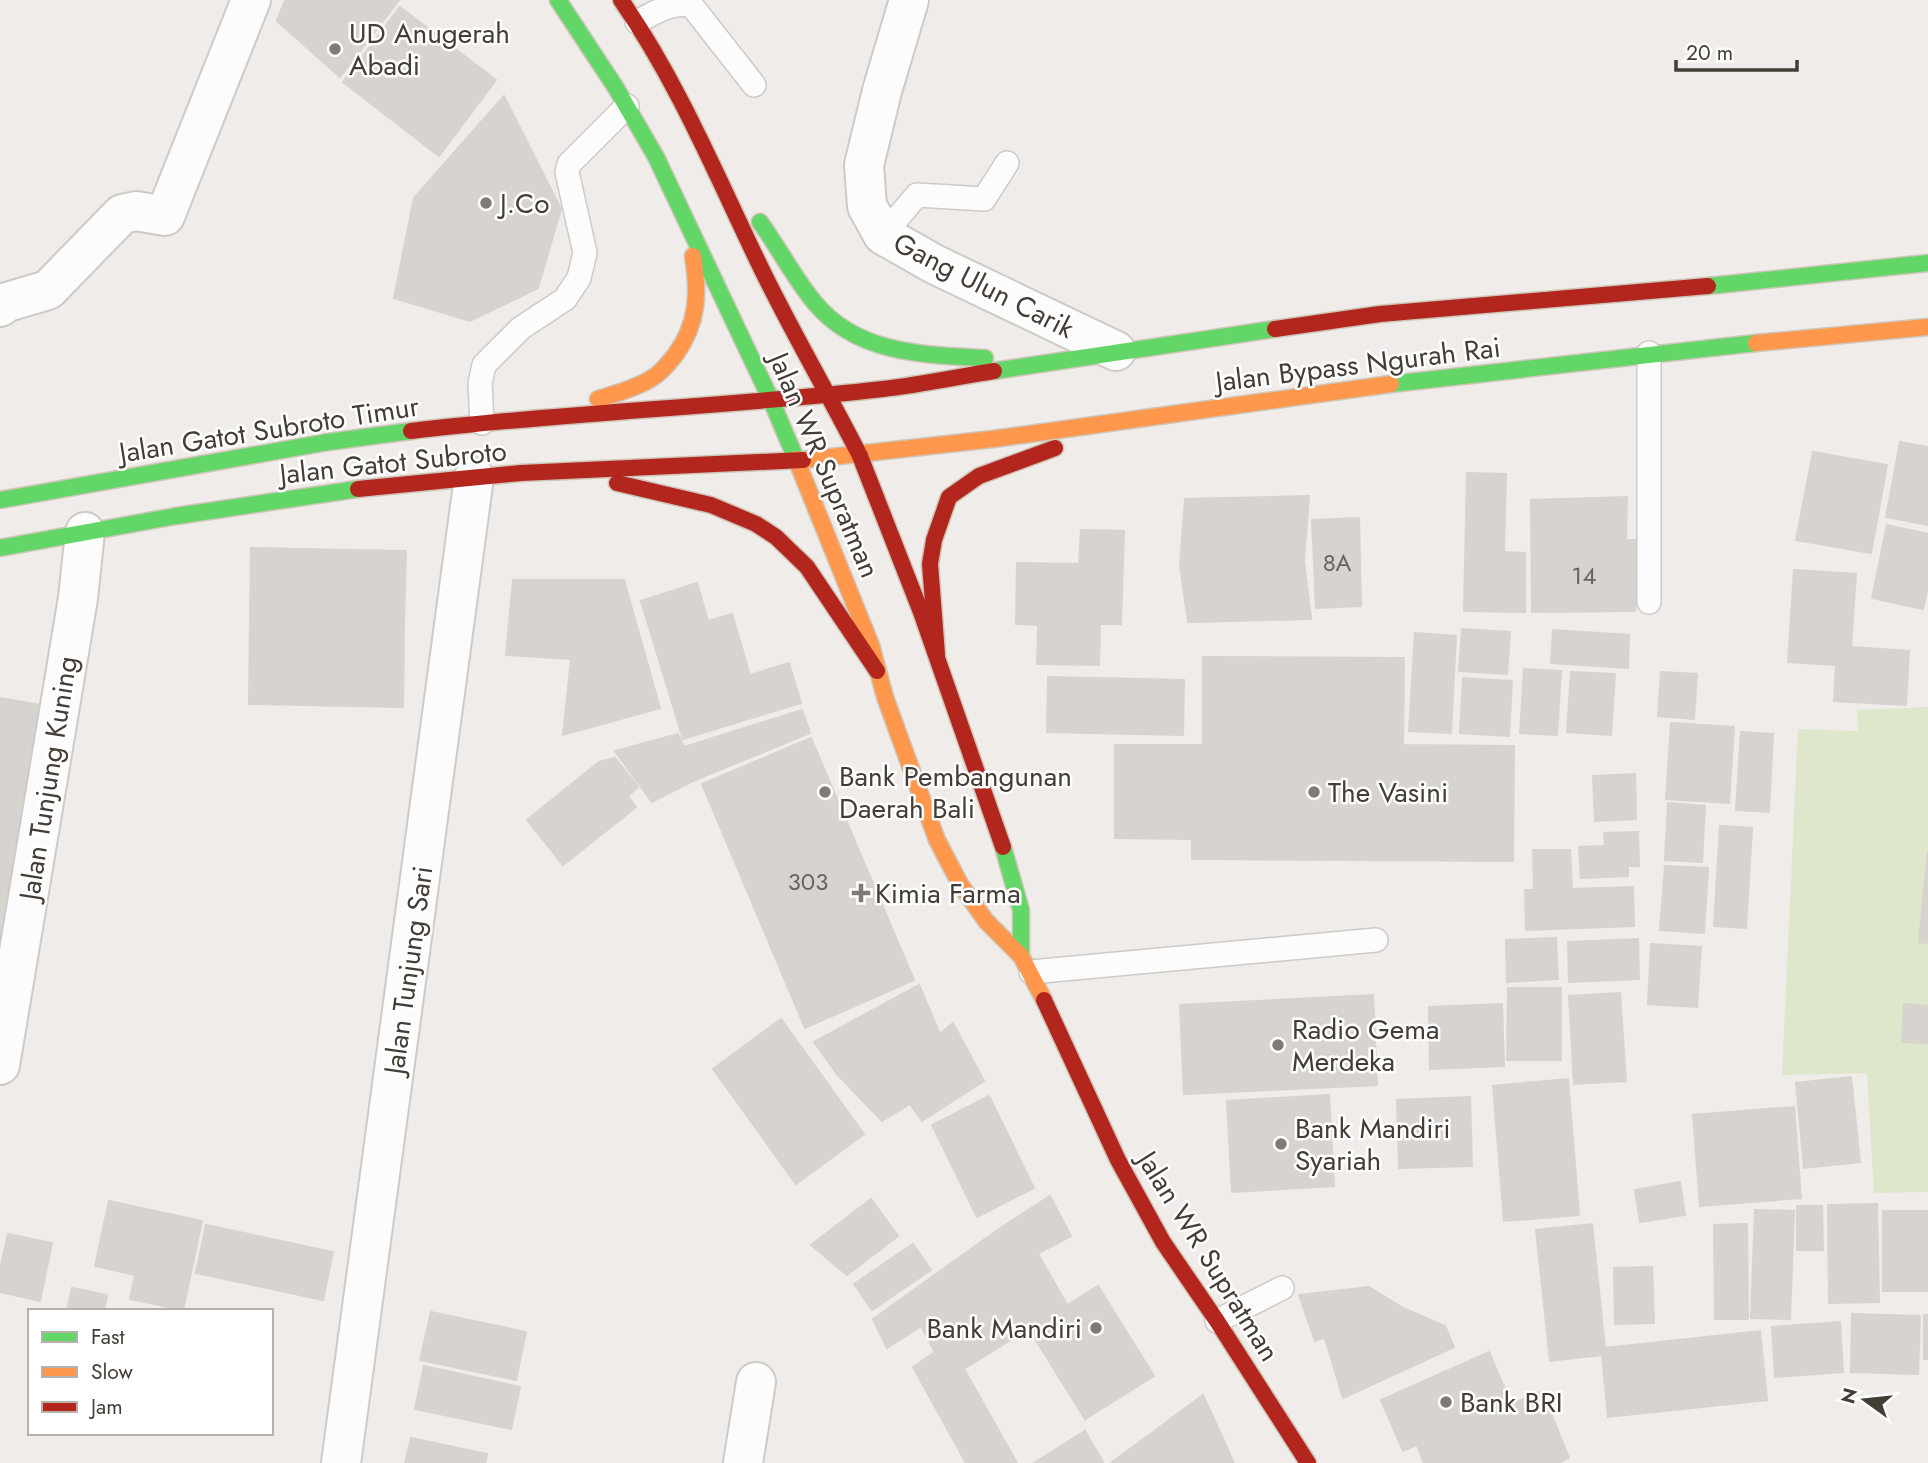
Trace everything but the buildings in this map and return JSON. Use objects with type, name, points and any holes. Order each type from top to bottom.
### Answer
[{"type":"main road","name":"Jalan WR Supratman","points":[[558,0],[627,106],[656,158],[771,400],[871,645],[877,671],[937,840],[960,884],[986,920],[1026,964],[1118,1160],[1163,1242],[1308,1463]]},
{"type":"main road","name":"Jalan WR Supratman","points":[[621,0],[637,22],[689,114],[768,281],[830,395],[888,524],[937,654],[1013,876],[1021,910],[1026,964]]},
{"type":"main road","points":[[710,157],[770,235],[817,305],[838,326],[877,345],[936,355],[1060,360]]},
{"type":"main road","points":[[547,416],[642,383],[670,363],[687,336],[697,313],[698,283],[686,223]]},
{"type":"main road","name":"Jalan Bypass Ngurah Rai","points":[[547,416],[830,395],[899,387],[1116,351],[1380,314],[1615,295],[1928,263]]},
{"type":"main road","name":"Jalan Bypass Ngurah Rai","points":[[796,459],[859,456],[1004,439],[1390,384],[1649,353],[1928,327]]},
{"type":"main road","name":"Jalan Gatot Subroto Timur","points":[[0,500],[328,442],[547,416]]},
{"type":"main road","points":[[937,654],[930,564],[934,540],[949,497],[979,476],[1130,420]]},
{"type":"main road","name":"Jalan Gatot Subroto","points":[[0,548],[85,531],[356,489],[562,471],[715,466],[796,459]]},
{"type":"main road","points":[[562,471],[670,495],[731,513],[769,531],[797,555],[877,671]]},
{"type":"street","points":[[0,307],[7,302],[48,290],[122,214],[136,211],[165,216],[251,0]]},
{"type":"street","name":"Gang Ulun Carik","points":[[909,0],[882,91],[864,165],[867,206],[883,235],[934,264],[1116,351]]},
{"type":"street","name":"Jalan Tunjung Sari","points":[[341,1463],[474,477]]},
{"type":"street","name":"Jalan Tunjung Kuning","points":[[0,1065],[78,598],[85,531]]},
{"type":"street","points":[[743,1463],[755,1382]]},
{"type":"lane","points":[[637,22],[676,2],[692,6],[754,85]]},
{"type":"lane","points":[[482,423],[480,383],[484,365],[521,328],[565,299],[579,278],[585,253],[567,172],[569,164],[627,106]]},
{"type":"lane","points":[[883,235],[917,195],[984,199],[1007,163]]},
{"type":"lane","points":[[1649,353],[1649,602]]},
{"type":"lane","points":[[1026,964],[1377,940]]},
{"type":"lane","points":[[1217,1321],[1282,1288]]},
{"type":"green space","points":[[1928,707],[1928,1192],[1874,1193],[1867,1073],[1782,1075],[1798,729],[1858,731],[1857,710]]},
{"type":"traffic: fast","points":[[558,0],[616,88],[656,157],[771,400],[796,459]]},
{"type":"traffic: fast","points":[[760,222],[815,303],[832,320],[851,333],[871,342],[915,353],[985,358]]},
{"type":"traffic: fast","points":[[1708,286],[1928,263]]},
{"type":"traffic: fast","points":[[994,371],[1275,329]]},
{"type":"traffic: fast","points":[[1391,384],[1756,343]]},
{"type":"traffic: fast","points":[[0,500],[328,442],[411,431]]},
{"type":"traffic: fast","points":[[0,548],[176,516],[358,489]]},
{"type":"traffic: fast","points":[[1003,847],[1021,910],[1021,956]]},
{"type":"traffic: slow","points":[[598,399],[649,380],[676,354],[693,319],[696,295],[693,256]]},
{"type":"traffic: slow","points":[[1756,343],[1928,327]]},
{"type":"traffic: slow","points":[[803,460],[993,439],[1391,384]]},
{"type":"traffic: slow","points":[[796,459],[871,645],[885,697],[937,840],[960,884],[986,921],[1021,956],[1044,1000]]},
{"type":"traffic: jam","points":[[621,0],[679,98],[773,292],[860,456]]},
{"type":"traffic: jam","points":[[1275,329],[1380,314],[1708,286]]},
{"type":"traffic: jam","points":[[411,431],[824,395],[897,387],[994,371]]},
{"type":"traffic: jam","points":[[937,654],[930,564],[934,540],[949,497],[979,476],[1055,448]]},
{"type":"traffic: jam","points":[[860,456],[921,612],[1003,847]]},
{"type":"traffic: jam","points":[[358,489],[521,473],[803,460]]},
{"type":"traffic: jam","points":[[617,483],[711,505],[756,524],[776,537],[807,567],[877,671]]},
{"type":"traffic: jam","points":[[1044,1000],[1118,1160],[1163,1242],[1308,1463]]},
{"type":"place","name":"UD Anugerah Abadi","points":[[335,49]]},
{"type":"place","name":"J.Co","points":[[486,203]]},
{"type":"place","name":"Bank Pembangunan Daerah Bali","points":[[825,792]]},
{"type":"place","name":"The Vasini","points":[[1314,792]]},
{"type":"place","name":"Kimia Farma","points":[[861,893]]},
{"type":"place","name":"Radio Gema Merdeka","points":[[1278,1045]]},
{"type":"place","name":"Bank Mandiri Syariah","points":[[1281,1144]]},
{"type":"place","name":"Bank Mandiri","points":[[1096,1328]]},
{"type":"place","name":"Bank BRI","points":[[1446,1402]]}]
